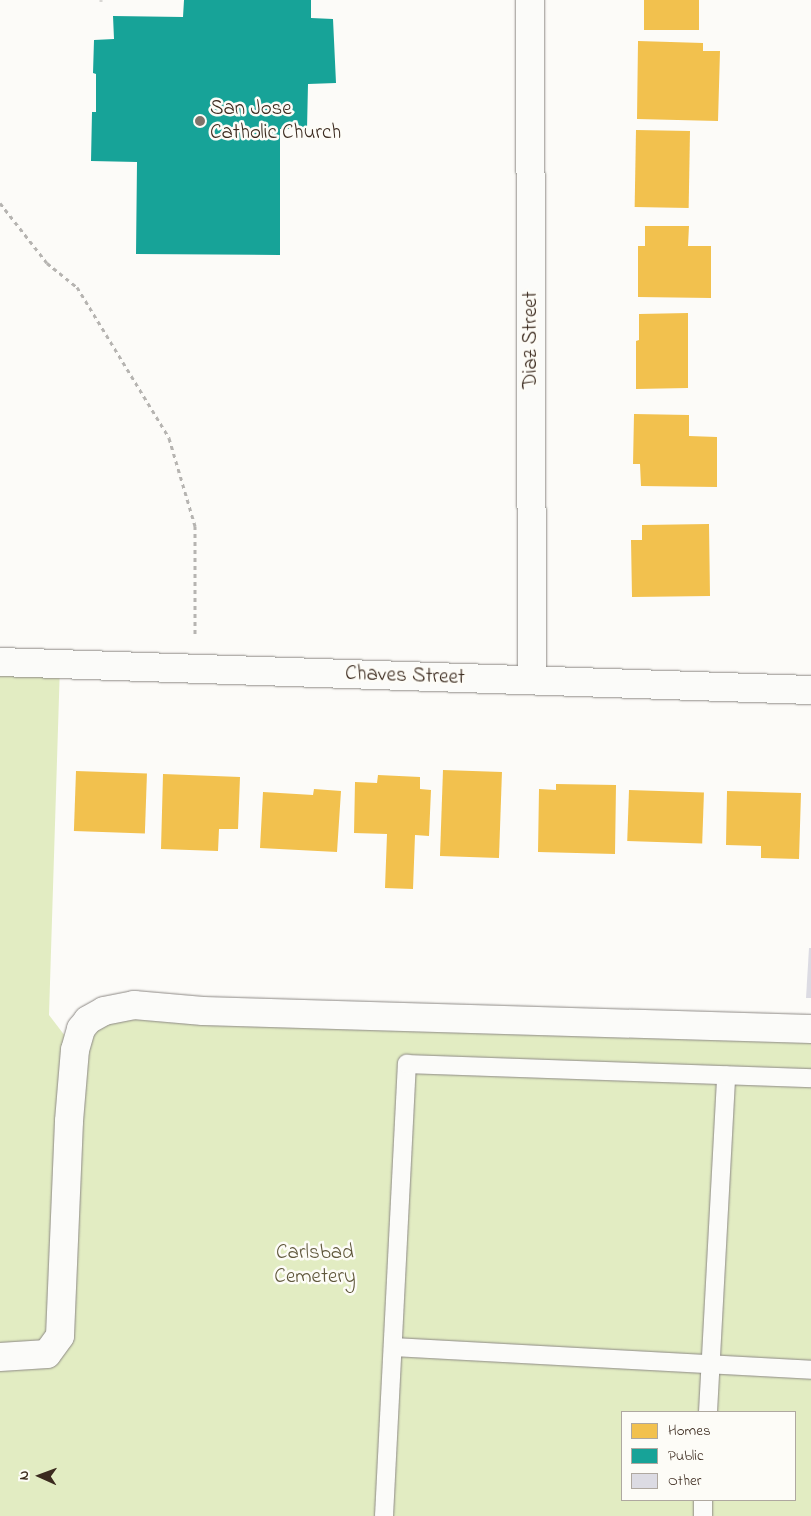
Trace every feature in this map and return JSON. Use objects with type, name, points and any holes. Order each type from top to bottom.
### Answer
[{"type":"street","name":"Diaz Street","points":[[530,0],[532,680]]},
{"type":"street","name":"Chaves Street","points":[[0,662],[811,690]]},
{"type":"street","points":[[0,1357],[46,1354],[60,1336],[69,1121],[75,1050],[81,1029],[88,1020],[104,1011],[134,1005],[203,1012],[811,1030]]},
{"type":"lane","points":[[384,1516],[407,1064],[811,1078]]},
{"type":"lane","points":[[708,1411],[726,1075]]},
{"type":"lane","points":[[393,1347],[811,1370]]},
{"type":"lane","points":[[703,1516],[704,1501]]},
{"type":"path","points":[[0,203],[47,264],[77,287],[169,438],[195,526],[196,669]]},
{"type":"green space","name":"Carlsbad Cemetery","points":[[0,662],[60,665],[49,1015],[75,1049],[104,1011],[811,1029],[811,1516],[0,1516]]},
{"type":"building: Homes","points":[[644,0],[699,0],[699,30],[644,30]]},
{"type":"building: Homes","points":[[638,41],[703,43],[703,51],[720,51],[718,121],[637,119]]},
{"type":"building: Homes","points":[[636,130],[690,131],[689,208],[635,207]]},
{"type":"building: Homes","points":[[645,226],[689,226],[688,246],[711,246],[711,298],[638,297],[638,246],[645,246]]},
{"type":"building: Homes","points":[[688,313],[688,388],[636,389],[636,341],[639,340],[639,314]]},
{"type":"building: Homes","points":[[634,414],[689,415],[689,436],[717,437],[717,487],[641,486],[640,464],[633,464]]},
{"type":"building: Homes","points":[[709,524],[710,596],[632,597],[631,540],[642,540],[642,525]]},
{"type":"building: Homes","points":[[443,770],[502,772],[499,858],[440,856]]},
{"type":"building: Homes","points":[[76,771],[147,773],[145,833],[74,831]]},
{"type":"building: Homes","points":[[163,774],[240,777],[238,829],[219,829],[218,851],[161,849]]},
{"type":"building: Homes","points":[[378,775],[420,777],[420,789],[431,790],[429,836],[415,835],[413,889],[385,888],[387,834],[354,833],[355,782],[377,783]]},
{"type":"building: Homes","points":[[556,784],[616,785],[615,854],[538,852],[539,789],[556,790]]},
{"type":"building: Homes","points":[[314,789],[341,791],[337,852],[260,848],[263,792],[313,795]]},
{"type":"building: Homes","points":[[629,790],[704,793],[702,844],[627,841]]},
{"type":"building: Homes","points":[[727,791],[801,793],[799,859],[761,858],[761,846],[726,845]]},
{"type":"building: Public","name":"San Jose Catholic Church","points":[[184,0],[311,0],[311,18],[333,19],[336,83],[308,84],[307,129],[280,129],[280,255],[136,254],[137,162],[91,161],[92,112],[96,112],[96,74],[93,73],[94,40],[114,39],[113,16],[183,17]]},
{"type":"building: Other","points":[[809,948],[811,948],[811,998],[806,998]]},
{"type":"place","name":"San Jose Catholic Church","points":[[200,121]]}]
